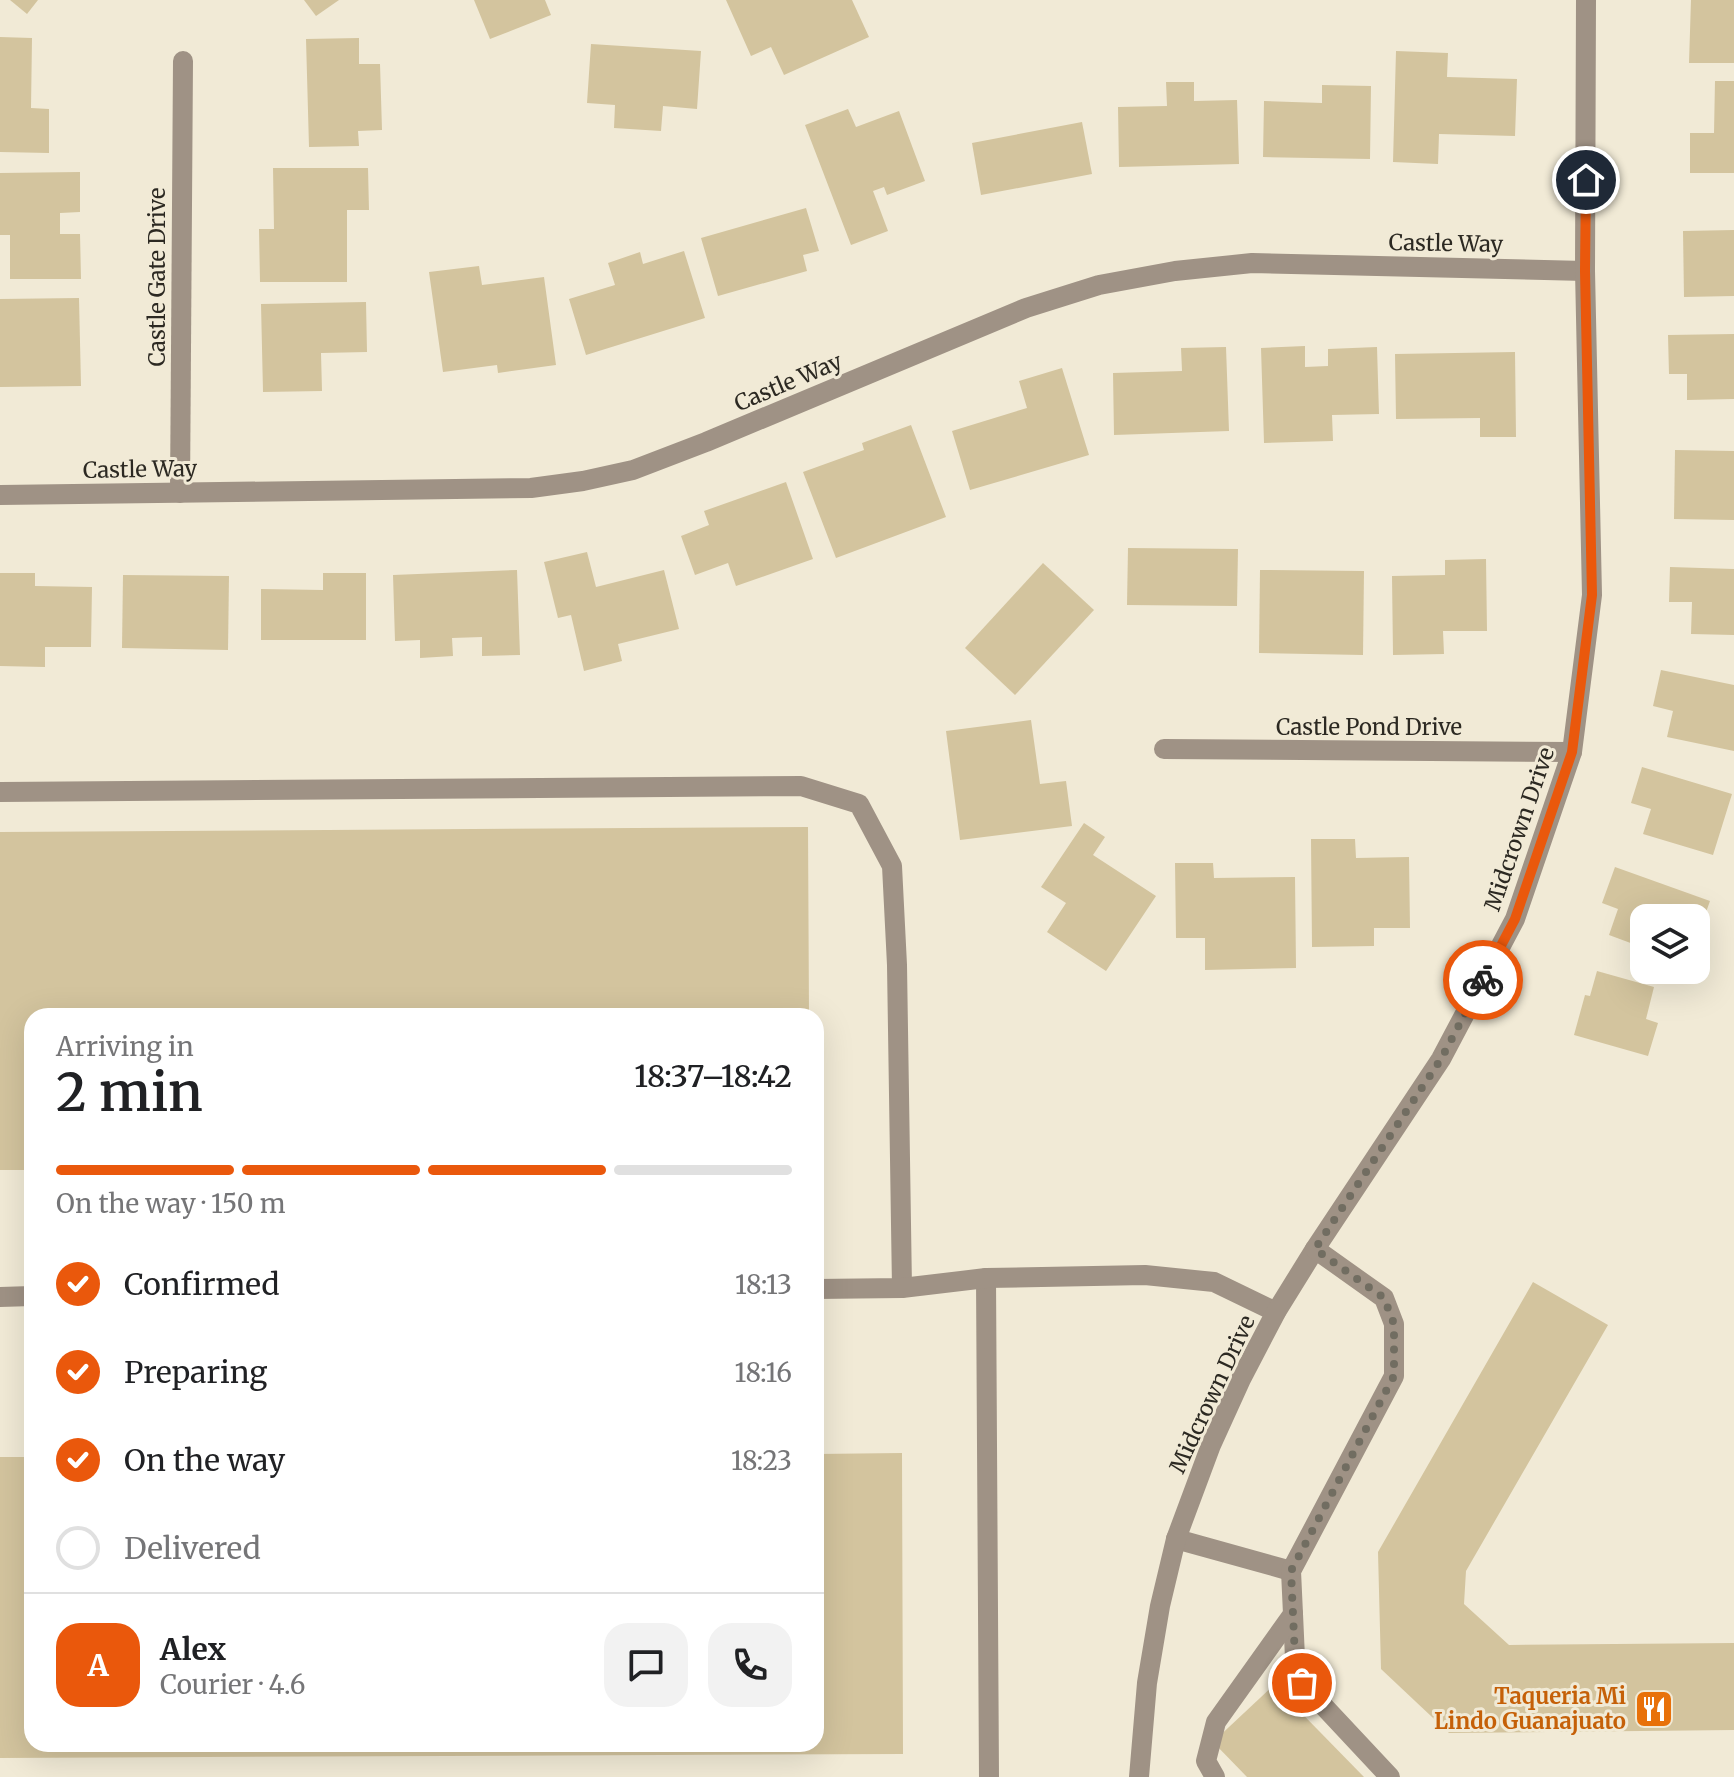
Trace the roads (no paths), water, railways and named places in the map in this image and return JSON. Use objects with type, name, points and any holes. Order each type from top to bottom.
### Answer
[{"type":"street","name":"Midcrown Drive","points":[[1139,1777],[1154,1639],[1176,1539],[1211,1445],[1276,1312],[1441,1059],[1515,919],[1572,752],[1592,595],[1585,271],[1586,0]]},
{"type":"street","name":"Castle Gate Drive","points":[[180,493],[183,61]]},
{"type":"street","name":"Castle Way","points":[[0,495],[531,488],[583,481],[633,470],[1026,308],[1099,285],[1175,271],[1252,263],[1585,271]]},
{"type":"street","name":"Castle Pond Drive","points":[[1164,749],[1572,752]]},
{"type":"street","points":[[0,792],[801,786],[859,804],[892,866],[897,965],[902,1288]]},
{"type":"street","points":[[1315,1249],[1384,1298],[1394,1324],[1394,1376],[1291,1571],[1295,1658],[1302,1683],[1390,1777]]},
{"type":"street","points":[[824,1289],[902,1288],[986,1278],[1145,1275],[1214,1282],[1276,1312]]},
{"type":"street","points":[[986,1278],[989,1777]]},
{"type":"street","points":[[0,1297],[24,1296]]},
{"type":"street","points":[[1176,1539],[1291,1571]]},
{"type":"street","points":[[1215,1777],[1206,1761],[1216,1722],[1293,1614]]},
{"type":"place","name":"Taqueria Mi Lindo Guanajuato","points":[[1654,1709]]}]
